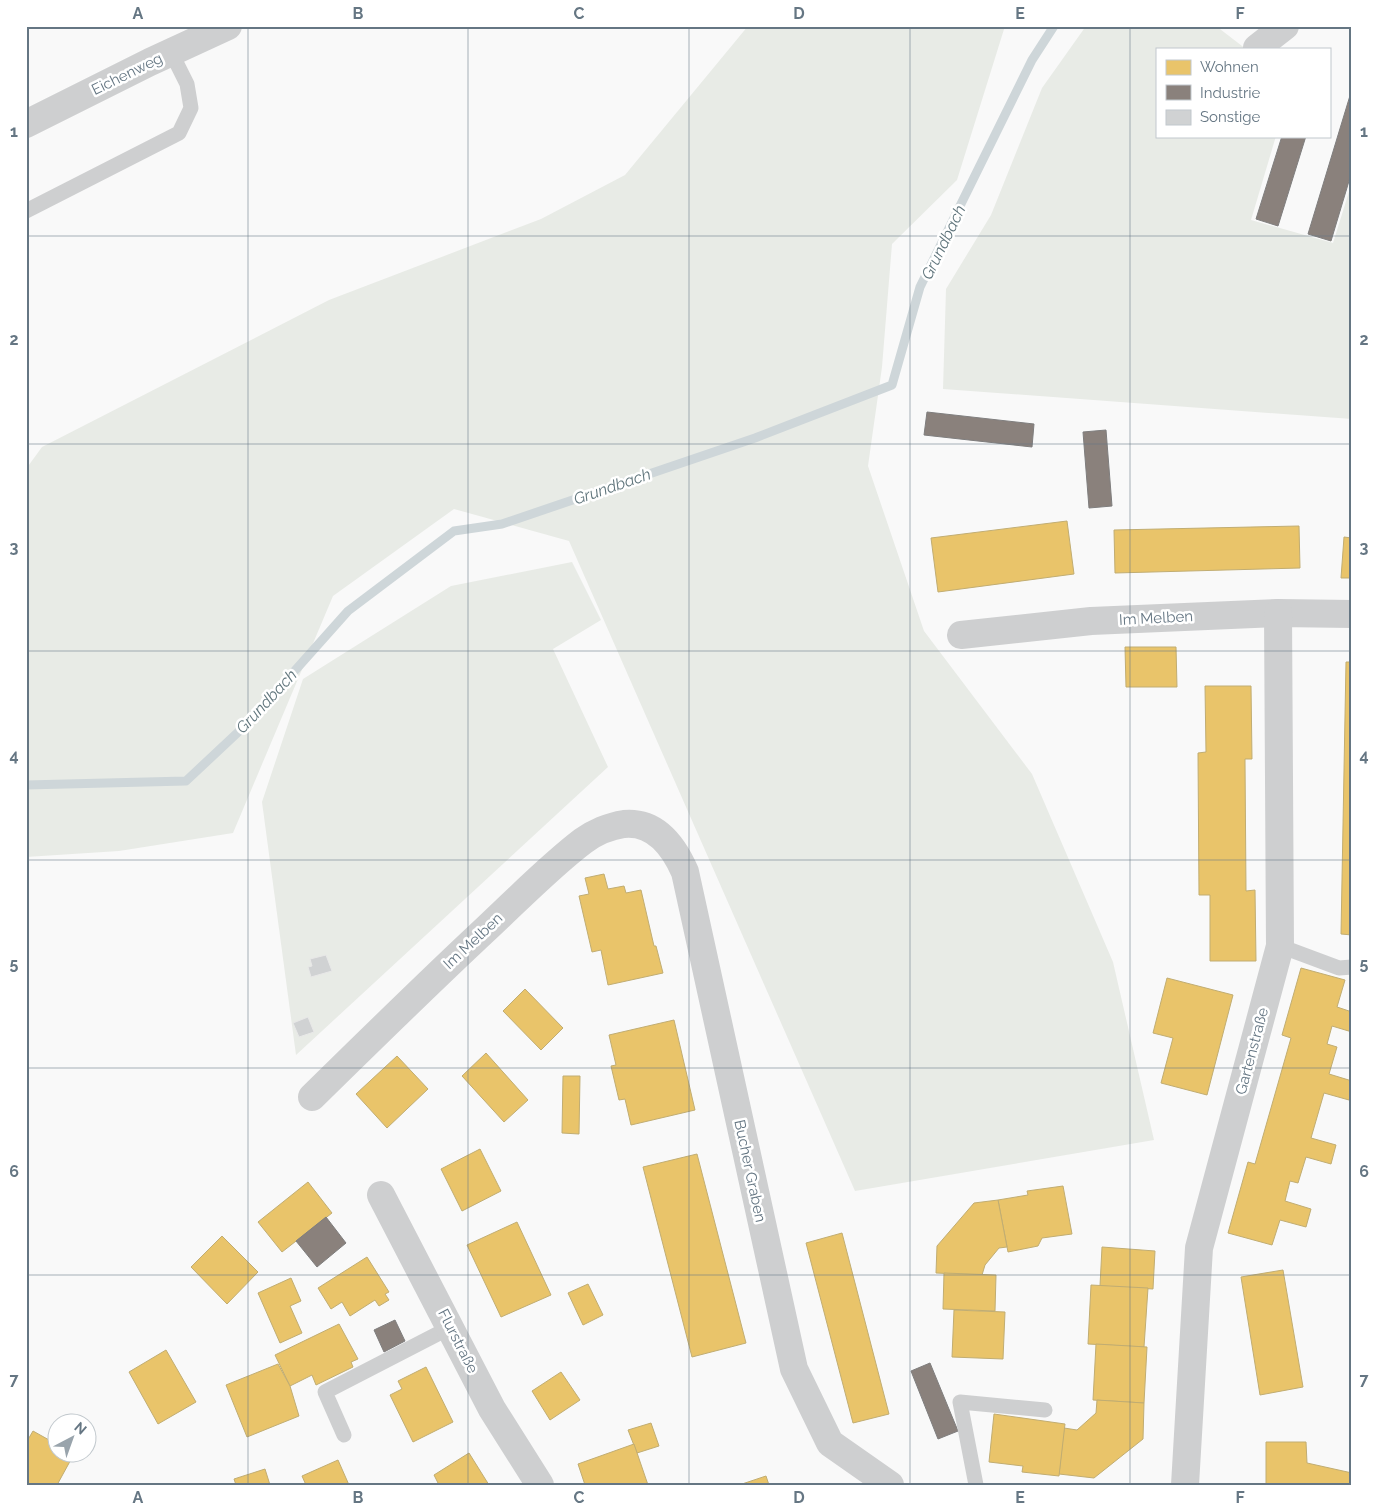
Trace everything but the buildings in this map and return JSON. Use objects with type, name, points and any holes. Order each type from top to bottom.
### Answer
[{"type":"street","points":[[1257,48],[1285,26]]},
{"type":"street","name":"Eichenweg","points":[[26,124],[224,27]]},
{"type":"street","name":"Im Melben","points":[[960,635],[1091,621],[1278,613],[1352,614]]},
{"type":"street","name":"Gartenstraße","points":[[1185,1485],[1198,1248],[1280,946],[1278,613]]},
{"type":"street","name":"Im Melben","points":[[312,1097],[412,998],[529,888],[584,841],[603,830],[624,824],[639,824],[655,830]]},
{"type":"street","name":"Bucher Graben","points":[[655,830],[670,845],[679,858],[685,872],[794,1369],[830,1442],[890,1485]]},
{"type":"street","name":"Flurstraße","points":[[381,1195],[492,1408],[540,1485]]},
{"type":"lane","points":[[26,211],[179,133],[191,108],[187,84],[171,52]]},
{"type":"lane","points":[[1280,946],[1339,968],[1352,967]]},
{"type":"lane","points":[[344,1435],[325,1392],[450,1327]]},
{"type":"lane","points":[[976,1485],[960,1402],[1045,1410]]},
{"type":"shaded area","points":[[748,26],[1005,26],[957,180],[892,244],[882,367],[868,466],[924,631],[1032,774],[1113,962],[1154,1140],[855,1191],[569,541],[454,509],[333,596],[233,833],[119,851],[26,857],[26,469],[42,447],[329,300],[541,219],[625,175]]},
{"type":"shaded area","points":[[1086,26],[1216,26],[1245,48],[1156,48],[1156,138],[1275,138],[1251,220],[1333,243],[1352,182],[1352,419],[943,389],[946,289],[991,215],[1042,88]]},
{"type":"shaded area","points":[[572,562],[601,620],[553,649],[608,767],[296,1055],[262,802],[303,679],[451,586]]},
{"type":"waterway","name":"Grundbach","points":[[26,785],[186,781],[250,721],[348,611],[454,531],[502,524],[755,438],[892,385],[920,287],[1032,60],[1054,26]]}]
